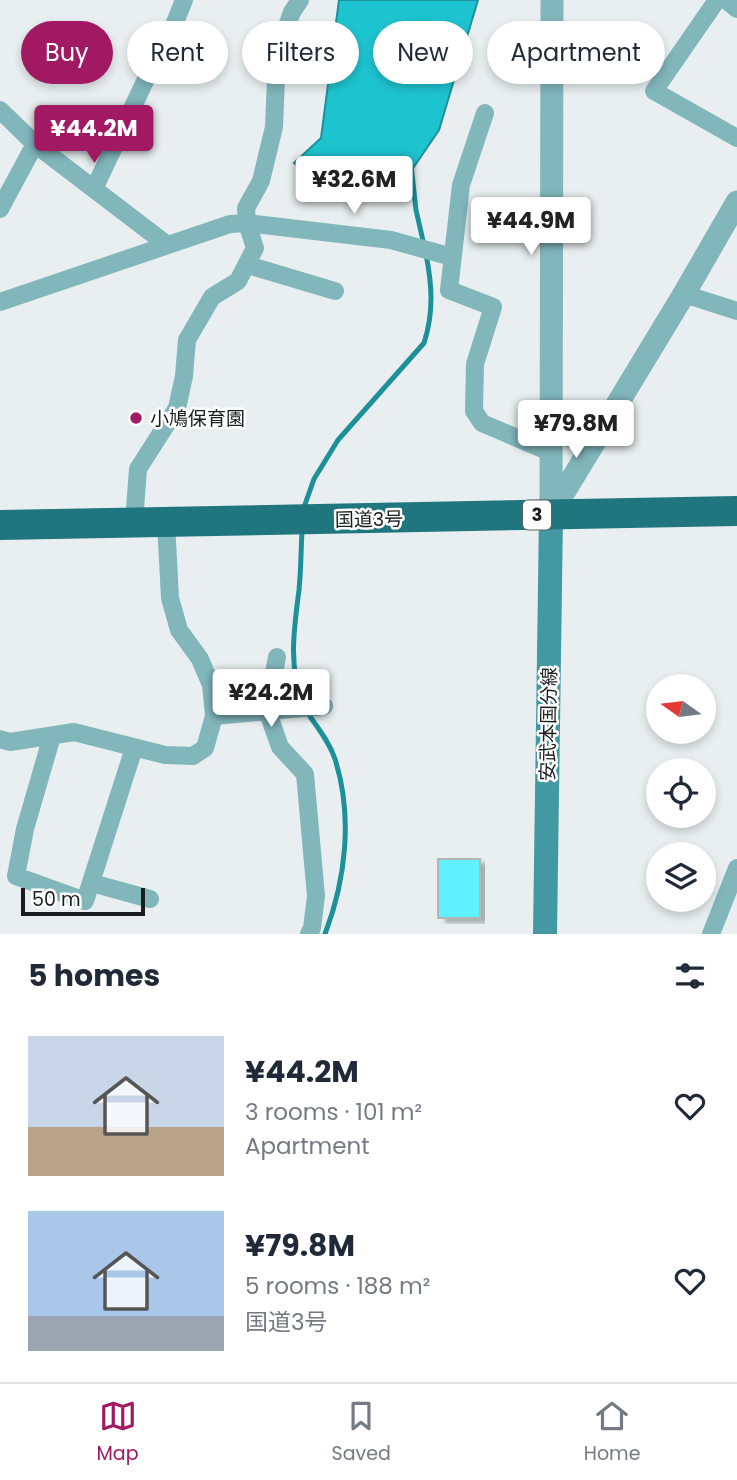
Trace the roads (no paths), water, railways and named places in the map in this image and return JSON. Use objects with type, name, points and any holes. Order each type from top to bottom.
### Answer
[{"type":"highway","name":"国道3号","points":[[0,525],[737,511]]},
{"type":"main road","name":"安武本国分線","points":[[545,934],[551,515]]},
{"type":"street","points":[[94,189],[147,77],[168,40],[184,0]]},
{"type":"street","points":[[134,522],[138,470],[177,408],[184,376],[187,340],[212,297],[238,281],[255,248],[247,223],[246,208],[261,181],[274,127],[276,54],[292,12],[300,0]]},
{"type":"street","points":[[551,515],[552,0]]},
{"type":"street","points":[[717,0],[654,91],[737,138]]},
{"type":"street","points":[[726,0],[737,9]]},
{"type":"street","points":[[0,110],[35,144],[166,244]]},
{"type":"street","points":[[485,113],[461,185],[449,290],[493,307],[475,363],[474,411],[482,424],[552,442],[602,431]]},
{"type":"street","points":[[0,209],[35,144]]},
{"type":"street","points":[[551,515],[737,202]]},
{"type":"street","points":[[0,302],[230,224],[247,223],[391,240],[452,257]]},
{"type":"street","points":[[248,265],[335,291]]},
{"type":"street","points":[[684,294],[737,312]]},
{"type":"street","points":[[0,739],[10,742],[74,732],[165,755],[192,756],[205,748],[214,716],[211,685],[200,659],[179,630],[170,598],[166,522]]},
{"type":"street","points":[[277,657],[267,710],[279,747],[304,774],[316,895],[309,934]]},
{"type":"street","points":[[214,716],[324,705]]},
{"type":"street","points":[[52,736],[25,829],[16,876],[85,901],[134,748]]},
{"type":"street","points":[[711,934],[737,868]]},
{"type":"street","points":[[92,883],[150,900]]},
{"type":"water","points":[[339,0],[478,0],[472,21],[373,21],[373,84],[453,84],[439,130],[405,180],[312,180],[294,163],[321,138],[328,84],[359,84],[359,21],[336,21]]},
{"type":"waterway","points":[[411,165],[416,210],[424,245]]},
{"type":"waterway","points":[[303,510],[314,479],[338,440],[424,343],[431,298],[426,254]]},
{"type":"waterway","points":[[302,530],[294,661],[303,703]]},
{"type":"waterway","points":[[307,712],[335,759],[344,803],[345,847],[342,869],[325,934]]},
{"type":"place","name":"小鳩保育園","points":[[136,418]]}]
